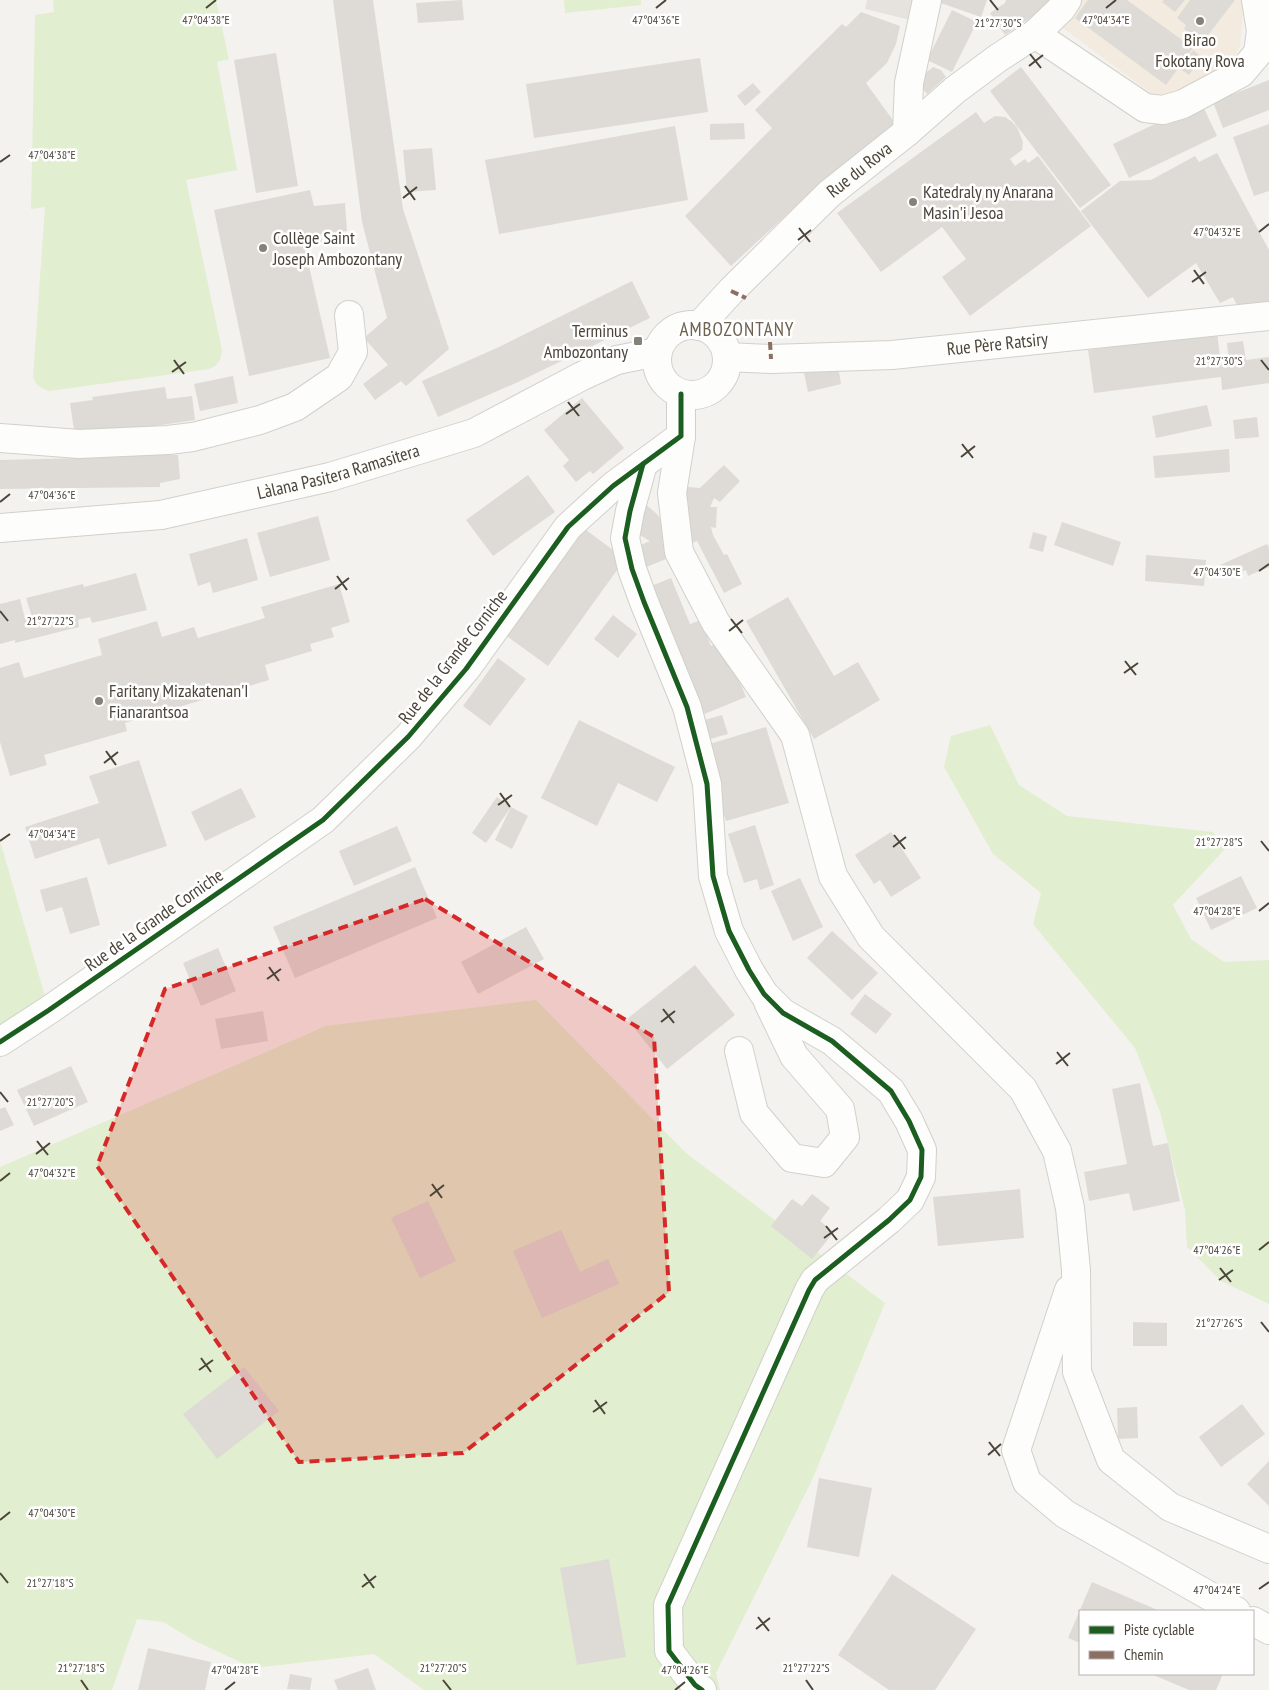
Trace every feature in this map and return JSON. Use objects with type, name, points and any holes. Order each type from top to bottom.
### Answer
[{"type":"street","points":[[907,132],[909,83],[927,0]]},
{"type":"street","name":"Rue du Rova","points":[[699,326],[731,291],[830,194],[907,132],[955,90],[998,58],[1035,34],[1061,9],[1067,0]]},
{"type":"street","points":[[1035,34],[1145,108],[1163,110],[1183,104],[1241,74],[1258,53],[1261,31],[1256,0]]},
{"type":"street","points":[[0,438],[79,444],[168,440],[193,437],[295,408],[340,377],[353,352],[348,315]]},
{"type":"street","name":"Rue Père Ratsiry","points":[[726,357],[772,359],[892,355],[1269,316]]},
{"type":"street","points":[[685,325],[699,326],[707,328],[721,340],[725,348],[726,357],[724,374],[714,388],[698,395],[681,394],[664,382],[656,363],[657,352],[662,340],[672,330],[685,325]]},
{"type":"street","name":"Làlana Pasitera Ramasitera","points":[[0,528],[161,515],[330,477],[474,433],[582,376],[617,360],[657,352]]},
{"type":"street","points":[[681,394],[681,436],[672,493],[679,552],[716,623],[795,735],[833,876],[871,937],[1023,1089],[1057,1151],[1070,1208],[1076,1270],[1078,1372],[1111,1460],[1170,1507],[1269,1550]]},
{"type":"street","name":"Rue de la Grande Corniche","points":[[0,1042],[50,1010],[323,820],[408,737],[466,669],[568,526],[613,486],[681,436]]},
{"type":"street","points":[[643,464],[630,511],[625,538],[630,561],[644,602],[689,716],[707,784],[713,876],[729,931],[764,994],[794,1056],[840,1109],[845,1137],[824,1163],[792,1158],[754,1113],[739,1051]]},
{"type":"street","points":[[702,1690],[695,1685],[669,1652],[668,1606],[809,1290],[815,1280],[910,1200],[921,1177],[922,1150],[910,1120],[891,1091],[832,1041],[783,1013],[764,994]]},
{"type":"street","points":[[1076,1270],[1016,1450],[1026,1482],[1065,1514],[1234,1610]]},
{"type":"street","points":[[1254,1622],[1269,1630]]},
{"type":"highlighted area","points":[[425,899],[654,1037],[669,1292],[463,1453],[299,1462],[97,1166],[165,989]]},
{"type":"shaded area","points":[[867,0],[923,0],[918,22],[865,9]]},
{"type":"shaded area","points":[[1076,0],[1244,0],[1240,46],[1227,70],[1191,95],[1152,94],[1059,25]]},
{"type":"green space","points":[[53,0],[216,0],[229,59],[217,62],[237,170],[186,180],[222,350],[219,362],[209,369],[49,391],[39,386],[34,380],[45,207],[31,209],[35,15],[54,12]]},
{"type":"green space","points":[[564,0],[641,0],[641,5],[565,13]]},
{"type":"green space","points":[[990,725],[1019,785],[1067,816],[1213,832],[1225,849],[1173,905],[1191,939],[1224,962],[1269,960],[1269,1304],[1221,1281],[1187,1247],[1185,1210],[1160,1112],[1135,1048],[1033,924],[1041,893],[993,854],[944,767],[951,736]]},
{"type":"green space","points":[[0,841],[49,1010],[0,1042]]},
{"type":"green space","points":[[536,1000],[686,1153],[885,1303],[812,1480],[716,1673],[720,1690],[424,1690],[374,1654],[253,1668],[193,1640],[163,1622],[137,1619],[112,1690],[0,1690],[0,1167],[326,1026]]},
{"type":"building","points":[[333,0],[373,0],[403,209],[449,349],[406,386],[401,381],[375,400],[363,384],[388,365],[364,338],[387,318],[362,222]]},
{"type":"building","points":[[462,0],[464,20],[418,23],[416,3]]},
{"type":"building","points":[[932,0],[987,0],[981,17]]},
{"type":"building","points":[[1006,0],[1054,0],[1051,4],[1005,35],[990,13],[1005,3]]},
{"type":"building","points":[[1088,0],[1127,0],[1193,48],[1166,85],[1075,18]]},
{"type":"building","points":[[1164,0],[1185,0],[1175,12],[1162,2]]},
{"type":"building","name":"Birao Fokotany Rova","points":[[1190,0],[1235,0],[1202,43],[1184,29],[1186,25],[1177,18]]},
{"type":"building","points":[[952,10],[977,22],[952,72],[927,60]]},
{"type":"building","points":[[861,12],[900,26],[896,44],[887,63],[866,83],[895,123],[821,183],[731,266],[685,216],[772,128],[755,110],[842,24],[846,27]]},
{"type":"building","points":[[1193,50],[1202,57],[1189,75],[1180,69]]},
{"type":"building","points":[[276,53],[298,186],[256,193],[234,60]]},
{"type":"building","points":[[700,58],[708,112],[534,138],[526,84]]},
{"type":"building","points":[[933,67],[941,70],[946,77],[927,94],[916,81]]},
{"type":"building","points":[[1021,67],[1111,185],[1080,208],[990,91]]},
{"type":"building","points":[[1269,80],[1269,110],[1223,128],[1213,102]]},
{"type":"building","points":[[753,83],[761,92],[745,106],[737,96]]},
{"type":"building","points":[[1201,102],[1217,136],[1129,178],[1113,144]]},
{"type":"building","points":[[976,112],[984,123],[995,116],[1005,117],[1011,121],[1017,127],[1023,142],[1022,150],[1010,159],[1015,166],[1025,159],[1028,163],[1038,156],[1091,226],[970,316],[942,277],[966,259],[942,227],[881,272],[837,213]]},
{"type":"building","points":[[744,123],[745,139],[710,140],[710,124]]},
{"type":"building","points":[[1269,124],[1269,191],[1254,196],[1233,137]]},
{"type":"building","points":[[675,126],[688,200],[499,234],[485,160]]},
{"type":"building","points":[[432,148],[436,190],[407,192],[403,150]]},
{"type":"building","points":[[1217,153],[1269,250],[1269,306],[1239,309],[1233,297],[1220,303],[1196,263],[1148,298],[1081,211],[1120,181],[1151,180],[1195,156],[1199,162]]},
{"type":"building","points":[[310,190],[314,206],[345,203],[347,231],[321,234],[322,243],[304,244],[330,358],[249,376],[214,210]]},
{"type":"building","points":[[632,281],[650,318],[516,383],[438,417],[422,381],[499,347]]},
{"type":"building","points":[[1217,333],[1221,364],[1229,363],[1227,343],[1243,341],[1246,360],[1269,357],[1269,383],[1222,390],[1221,377],[1094,393],[1088,350]]},
{"type":"building","points":[[838,366],[841,384],[808,392],[804,373]]},
{"type":"building","points":[[233,376],[238,403],[200,411],[194,384]]},
{"type":"building","points":[[165,387],[167,399],[192,396],[195,420],[101,434],[74,430],[70,403],[93,400],[92,397]]},
{"type":"building","points":[[582,398],[624,448],[593,474],[590,471],[576,482],[563,466],[569,460],[544,430]]},
{"type":"building","points":[[1207,405],[1212,426],[1156,438],[1152,416]]},
{"type":"building","points":[[1257,417],[1259,437],[1235,439],[1233,420]]},
{"type":"building","points":[[156,448],[157,454],[178,455],[180,479],[160,483],[160,487],[0,489],[0,460],[83,458]]},
{"type":"building","points":[[1229,449],[1230,472],[1155,478],[1153,456]]},
{"type":"building","points":[[724,465],[740,481],[720,502],[714,498],[710,507],[717,507],[716,528],[711,527],[713,535],[724,555],[727,554],[742,584],[724,593],[697,541],[686,545],[682,505],[688,487],[700,488]]},
{"type":"building","points":[[528,475],[555,512],[493,556],[466,520]]},
{"type":"building","points":[[644,503],[657,514],[666,527],[670,536],[662,542],[671,557],[639,570],[631,549],[650,541],[631,530]]},
{"type":"building","points":[[318,516],[330,560],[270,577],[257,533]]},
{"type":"building","points":[[1062,522],[1121,542],[1113,566],[1054,545]]},
{"type":"building","points":[[578,524],[625,559],[548,666],[501,632]]},
{"type":"building","points":[[1033,532],[1047,536],[1043,552],[1029,548]]},
{"type":"building","points":[[247,538],[258,580],[213,593],[210,582],[198,586],[189,554]]},
{"type":"building","points":[[1267,544],[1269,548],[1269,567],[1248,576],[1246,570],[1226,578],[1220,565]]},
{"type":"building","points":[[1146,555],[1206,560],[1204,586],[1145,581]]},
{"type":"building","points":[[136,573],[147,610],[92,623],[90,617],[78,620],[79,627],[15,643],[15,640],[0,644],[0,604],[20,599],[25,619],[32,617],[26,598],[83,584],[84,587]]},
{"type":"building","points":[[671,578],[690,624],[701,620],[711,646],[723,641],[746,697],[697,717],[644,589]]},
{"type":"building","name":"Faritany Mizakatenan'I Fianarantsoa","points":[[339,584],[350,622],[331,628],[334,637],[310,644],[312,651],[265,665],[269,680],[125,723],[127,731],[44,755],[47,765],[10,776],[0,742],[0,668],[19,662],[24,678],[102,655],[98,639],[157,621],[162,637],[194,627],[198,638],[265,618],[261,607]]},
{"type":"building","points":[[788,597],[834,676],[858,662],[880,700],[814,739],[746,621]]},
{"type":"building","points":[[613,615],[637,634],[618,658],[594,639]]},
{"type":"building","points":[[498,658],[526,679],[490,726],[463,706]]},
{"type":"building","points":[[722,715],[728,734],[703,741],[698,722]]},
{"type":"building","points":[[579,720],[675,767],[657,802],[618,783],[597,826],[541,798]]},
{"type":"building","points":[[766,727],[789,803],[726,821],[703,746]]},
{"type":"building","points":[[139,760],[167,846],[108,865],[99,838],[35,859],[25,827],[99,803],[89,776]]},
{"type":"building","points":[[241,788],[256,817],[205,841],[191,812]]},
{"type":"building","points":[[497,797],[511,807],[486,843],[472,833]]},
{"type":"building","points":[[511,807],[528,816],[512,849],[495,840]]},
{"type":"building","points":[[755,825],[774,885],[760,890],[757,879],[744,883],[728,834]]},
{"type":"building","points":[[397,826],[412,861],[354,886],[339,851]]},
{"type":"building","points":[[891,832],[921,878],[891,897],[880,880],[874,884],[855,855]]},
{"type":"building","points":[[415,867],[437,918],[295,978],[273,927]]},
{"type":"building","points":[[1241,876],[1257,908],[1211,930],[1196,898]]},
{"type":"building","points":[[87,877],[100,925],[70,934],[62,907],[46,912],[40,890]]},
{"type":"building","points":[[800,878],[823,927],[793,941],[771,891]]},
{"type":"building","points":[[526,927],[544,959],[478,994],[461,962]]},
{"type":"building","points":[[832,931],[878,973],[852,1000],[807,958]]},
{"type":"building","points":[[218,948],[236,991],[201,1006],[183,963]]},
{"type":"building","points":[[695,965],[735,1015],[667,1069],[627,1019]]},
{"type":"building","points":[[865,994],[892,1014],[876,1034],[850,1014]]},
{"type":"building","points":[[263,1011],[268,1041],[221,1049],[215,1019]]},
{"type":"building","points":[[71,1066],[88,1102],[34,1126],[17,1090]]},
{"type":"building","points":[[1140,1083],[1153,1146],[1168,1143],[1180,1201],[1133,1211],[1129,1193],[1089,1201],[1084,1172],[1127,1164],[1112,1089]]},
{"type":"building","points":[[5,1107],[14,1125],[0,1131],[0,1109]]},
{"type":"building","points":[[1020,1189],[1024,1238],[938,1246],[933,1197]]},
{"type":"building","points":[[812,1194],[830,1208],[820,1221],[834,1232],[812,1259],[771,1226],[792,1199],[802,1206]]},
{"type":"building","points":[[428,1201],[456,1261],[420,1278],[391,1218]]},
{"type":"building","points":[[561,1230],[580,1272],[608,1259],[619,1284],[542,1318],[513,1251]]},
{"type":"building","points":[[1133,1322],[1167,1323],[1167,1346],[1133,1346]]},
{"type":"building","points":[[244,1367],[279,1411],[217,1459],[183,1414]]},
{"type":"building","points":[[1242,1404],[1265,1434],[1221,1467],[1199,1437]]},
{"type":"building","points":[[1137,1407],[1138,1438],[1118,1439],[1117,1408]]},
{"type":"building","points":[[1269,1461],[1269,1506],[1247,1484]]},
{"type":"building","points":[[819,1478],[872,1488],[859,1557],[807,1547]]},
{"type":"building","points":[[609,1559],[626,1657],[577,1665],[560,1568]]},
{"type":"building","points":[[892,1574],[976,1629],[935,1690],[889,1690],[838,1655]]},
{"type":"building","points":[[1092,1582],[1158,1610],[1080,1610]]},
{"type":"building","points":[[1079,1612],[1079,1643],[1068,1638]]},
{"type":"building","points":[[148,1648],[211,1662],[205,1690],[138,1690]]},
{"type":"building","points":[[368,1668],[376,1690],[338,1690],[334,1680]]},
{"type":"building","points":[[290,1674],[312,1678],[310,1690],[287,1689]]},
{"type":"building","points":[[1153,1675],[1223,1675],[1216,1690],[1189,1690]]},
{"type":"marked path","points":[[731,291],[746,298]]},
{"type":"marked path","points":[[770,342],[771,359]]},
{"type":"cycle path","points":[[0,1042],[323,820],[408,737],[466,669],[568,527],[613,486],[681,436],[681,394]]},
{"type":"cycle path","points":[[643,464],[630,511],[625,538],[632,569],[644,602],[687,707],[707,784],[713,876],[729,931],[764,994],[783,1013],[832,1041],[891,1091],[909,1121],[922,1150],[921,1177],[910,1200],[889,1220],[815,1280],[809,1290],[668,1605],[669,1651],[695,1685],[702,1690]]},
{"type":"place","name":"Birao Fokotany Rova","points":[[1200,21]]},
{"type":"place","name":"Katedraly ny Anarana Masin'i Jesoa","points":[[913,202]]},
{"type":"place","name":"Collège Saint Joseph Ambozontany","points":[[263,248]]},
{"type":"place","name":"Terminus Ambozontany","points":[[638,341]]},
{"type":"place","name":"Faritany Mizakatenan'I Fianarantsoa","points":[[99,701]]},
{"type":"district","name":"AMBOZONTANY","points":[[737,329]]}]
